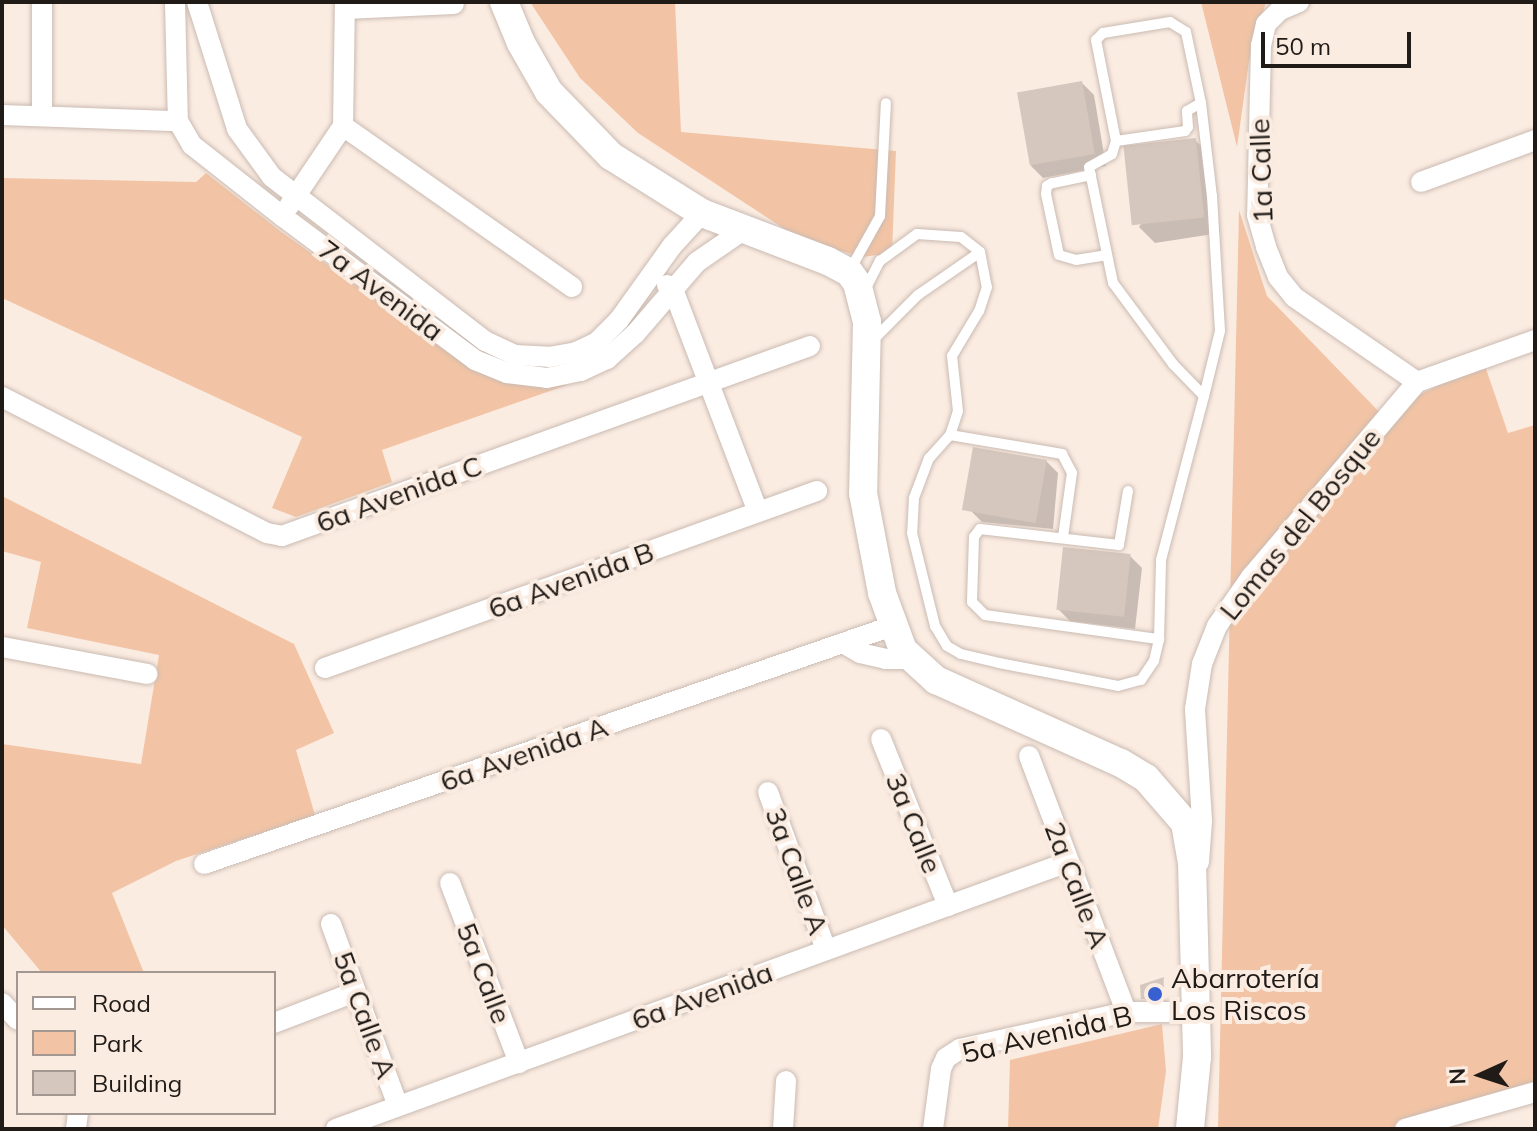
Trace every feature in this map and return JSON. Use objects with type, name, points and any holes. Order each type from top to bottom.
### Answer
[{"type":"street","points":[[42,2],[42,115]]},
{"type":"street","points":[[2,115],[178,121],[175,2]]},
{"type":"street","name":"7a Avenida","points":[[197,2],[237,129],[250,152],[272,177],[485,341],[515,355],[549,357],[576,352],[597,342],[656,273],[672,246],[702,213]]},
{"type":"street","points":[[504,2],[521,43],[549,92],[611,156],[702,213],[742,231],[828,261],[855,284],[867,346],[863,493],[878,578],[892,626],[909,659],[936,680],[1121,763],[1146,778],[1185,823],[1192,863],[1197,1057],[1190,1129]]},
{"type":"street","name":"1a Calle","points":[[1299,2],[1280,10],[1266,24],[1261,45],[1257,215],[1266,247],[1278,277],[1294,297],[1417,382]]},
{"type":"street","points":[[282,216],[343,126],[345,5],[454,4]]},
{"type":"street","name":"7a Avenida","points":[[178,121],[192,145],[282,216],[475,360],[507,373],[547,378],[581,371],[607,359],[674,292],[697,262],[742,231]]},
{"type":"street","points":[[343,126],[572,287]]},
{"type":"street","points":[[1421,182],[1535,140]]},
{"type":"street","points":[[656,273],[674,292],[758,512]]},
{"type":"street","points":[[403,307],[416,289]]},
{"type":"street","points":[[1417,382],[1535,340]]},
{"type":"street","name":"6a Avenida C","points":[[2,397],[267,533],[282,536],[810,346]]},
{"type":"street","name":"Lomas del Bosque","points":[[1193,915],[1202,821],[1195,709],[1202,664],[1217,626],[1251,577],[1417,382]]},
{"type":"street","name":"6a Avenida B","points":[[325,668],[817,491]]},
{"type":"street","name":"6a Avenida A","points":[[204,864],[892,626]]},
{"type":"street","points":[[843,643],[860,653],[885,659],[909,659]]},
{"type":"street","points":[[2,647],[148,674]]},
{"type":"street","name":"3a Calle","points":[[881,739],[948,906]]},
{"type":"street","name":"2a Calle A","points":[[1029,756],[1126,1012]]},
{"type":"street","name":"3a Calle A","points":[[768,792],[826,950]]},
{"type":"street","name":"6a Avenida","points":[[336,1129],[1068,862]]},
{"type":"street","name":"5a Calle","points":[[450,883],[519,1063]]},
{"type":"street","name":"5a Calle A","points":[[331,924],[398,1106]]},
{"type":"street","points":[[276,1022],[355,992]]},
{"type":"street","points":[[2,1003],[16,1018]]},
{"type":"street","name":"5a Avenida B","points":[[933,1129],[937,1080],[946,1058],[960,1049],[1126,1012],[1196,1012]]},
{"type":"street","points":[[783,1129],[786,1081]]},
{"type":"street","points":[[1405,1129],[1535,1092]]},
{"type":"lane","points":[[855,284],[917,234],[961,237],[980,252],[987,287],[979,311],[952,356],[958,411],[950,435],[929,458],[914,498],[912,533],[935,626],[947,646],[961,654],[999,663],[1118,686],[1141,680],[1154,661],[1159,639],[1161,560],[1204,396],[1220,331],[1212,196],[1201,103],[1186,32],[1170,22],[1103,33],[1096,40],[1116,141],[1112,154],[1089,167],[1113,283],[1173,364],[1204,396]]},
{"type":"lane","points":[[855,284],[880,216],[886,103]]},
{"type":"lane","points":[[1116,141],[1185,131],[1188,127],[1187,111],[1201,103]]},
{"type":"lane","points":[[1091,175],[1052,183],[1047,186],[1046,194],[1059,255],[1076,260],[1106,255]]},
{"type":"lane","points":[[867,346],[918,295],[980,252]]},
{"type":"lane","points":[[950,435],[1062,454],[1072,473],[1063,537]]},
{"type":"lane","points":[[1128,491],[1119,545],[980,529],[974,537],[972,602],[985,615],[1159,639]]},
{"type":"green space","points":[[530,2],[675,2],[681,132],[896,151],[892,253],[862,257],[800,239],[638,133],[580,78]]},
{"type":"green space","points":[[1201,2],[1266,2],[1249,61],[1237,147]]},
{"type":"green space","points":[[206,173],[280,231],[455,356],[490,377],[527,384],[567,385],[382,450],[392,482],[296,517],[272,508],[302,437],[2,298],[2,178],[196,182]]},
{"type":"green space","points":[[1239,210],[1267,296],[1387,420],[1415,397],[1484,363],[1508,433],[1535,425],[1535,1095],[1417,1129],[1218,1129]]},
{"type":"green space","points":[[2,496],[294,644],[334,733],[296,750],[315,815],[176,861],[112,893],[143,971],[40,971],[2,925],[2,744],[141,764],[159,655],[27,628],[41,562],[2,551]]},
{"type":"green space","points":[[1162,1024],[1166,1071],[1158,1129],[1008,1129],[1010,1060]]},
{"type":"building","points":[[1082,81],[1095,154],[1030,165],[1017,92]]},
{"type":"building","points":[[1196,138],[1204,218],[1132,225],[1123,146]]},
{"type":"building","points":[[973,447],[1047,460],[1036,523],[962,510]]},
{"type":"building","points":[[1063,547],[1131,554],[1124,617],[1056,610]]},
{"type":"building","points":[[1164,977],[1162,999],[1141,999],[1140,985]]},
{"type":"place","name":"Abarrotería Los Riscos","points":[[1155,994]]}]
